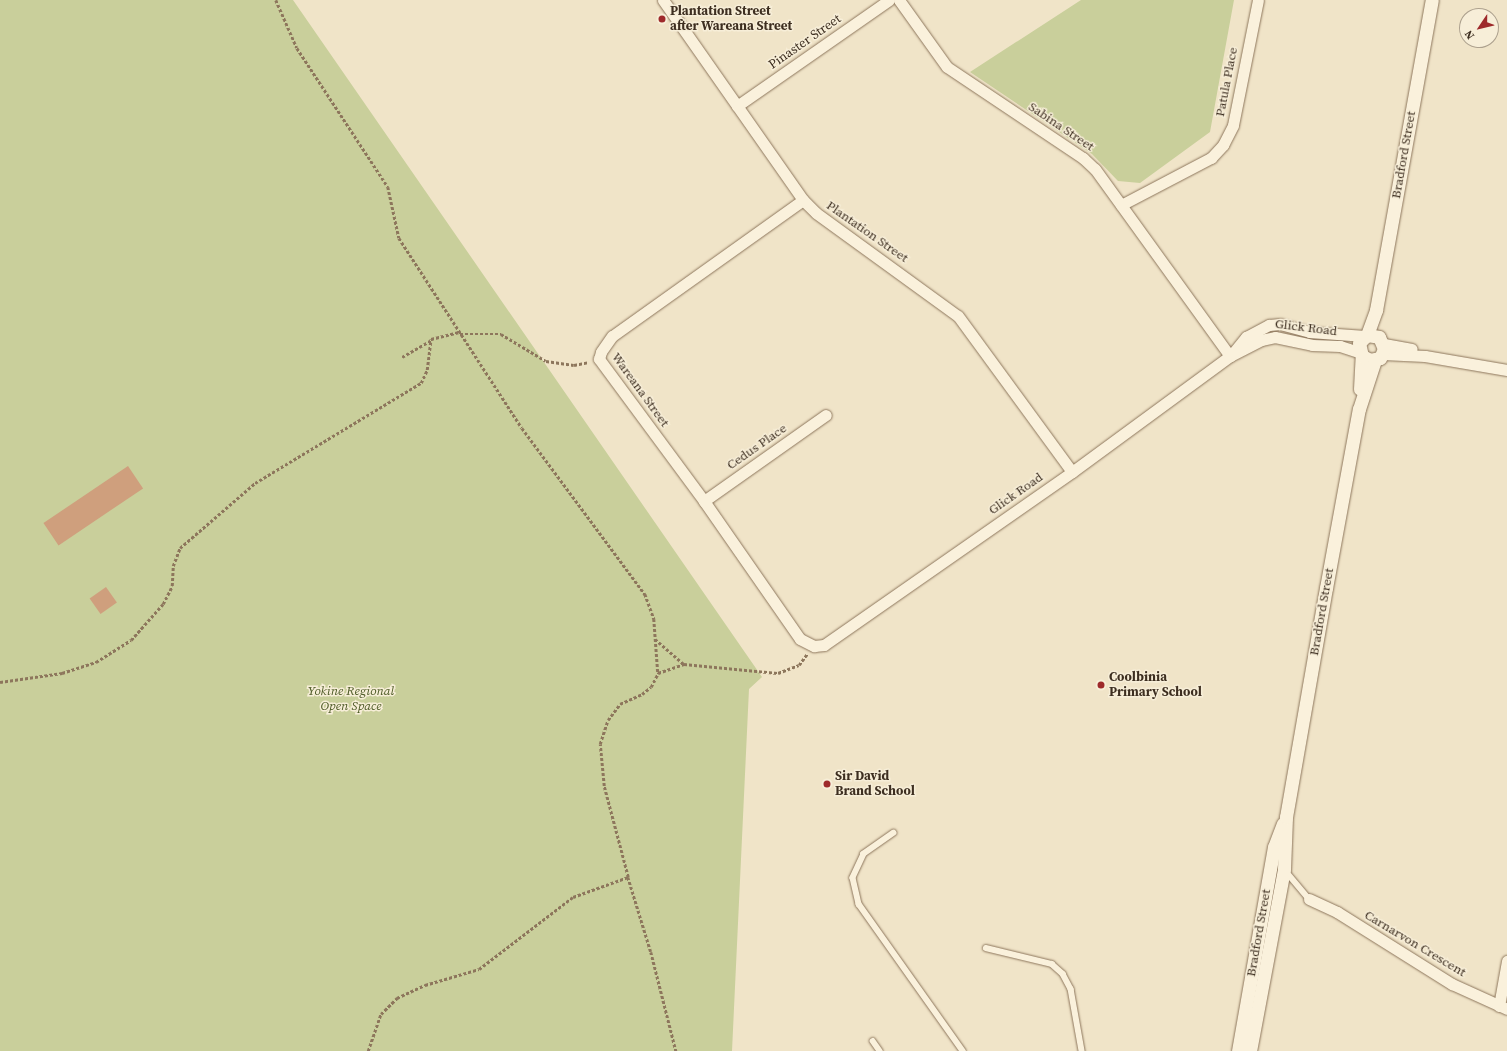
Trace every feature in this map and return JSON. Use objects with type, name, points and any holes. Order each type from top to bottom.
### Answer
[{"type":"street","name":"Plantation Street","points":[[663,0],[803,200],[816,213],[958,316],[1072,472]]},
{"type":"street","name":"Pinaster Street","points":[[737,106],[889,0]]},
{"type":"street","name":"Sabina Street","points":[[899,0],[947,67],[1083,158],[1095,169],[1230,356]]},
{"type":"street","name":"Patula Place","points":[[1121,205],[1211,158],[1223,145],[1233,125],[1258,0]]},
{"type":"street","name":"Bradford Street","points":[[1250,1051],[1284,869],[1286,817],[1359,409],[1376,344],[1376,310],[1432,0]]},
{"type":"street","name":"Wareana Street","points":[[803,200],[612,336],[601,352],[599,359],[704,501],[800,639],[814,646]]},
{"type":"street","name":"Glick Road","points":[[1230,356],[1246,337],[1269,325],[1280,324],[1309,332],[1413,350],[1425,356],[1507,370]]},
{"type":"street","name":"Glick Road","points":[[814,646],[824,645],[1072,472],[1230,356],[1261,340],[1275,337],[1312,345],[1340,346],[1360,354]]},
{"type":"street","name":"Bradford Street","points":[[1359,409],[1359,343],[1376,344]]},
{"type":"street","points":[[1360,354],[1376,344]]},
{"type":"street","name":"Cedus Place","points":[[704,501],[826,415]]},
{"type":"street","name":"Bradford Street","points":[[1238,1051],[1274,847],[1286,817]]},
{"type":"street","name":"Carnarvon Crescent","points":[[1310,899],[1337,912],[1452,984],[1503,1008]]},
{"type":"street","points":[[1503,1008],[1507,961]]},
{"type":"lane","points":[[894,834],[864,854],[853,878],[859,904],[963,1051]]},
{"type":"lane","points":[[1284,869],[1310,899]]},
{"type":"lane","points":[[986,948],[1052,964],[1064,974],[1071,989],[1082,1051]]},
{"type":"lane","points":[[873,1041],[880,1051]]},
{"type":"path","points":[[276,0],[297,48],[388,187],[399,238],[459,333],[522,428],[645,594],[654,619],[658,672],[646,691],[620,704],[608,720],[600,744],[604,786],[628,877],[651,952],[676,1051]]},
{"type":"path","points":[[402,357],[431,339],[459,333],[501,334],[546,362],[574,365],[599,359]]},
{"type":"path","points":[[0,682],[62,674],[96,662],[131,640],[163,604],[172,586],[173,566],[180,548],[255,483],[421,383],[427,370],[431,339]]},
{"type":"path","points":[[655,639],[684,664]]},
{"type":"path","points":[[658,672],[684,664],[778,673],[799,665],[814,646]]},
{"type":"path","points":[[368,1051],[382,1014],[397,998],[425,985],[479,969],[573,897],[628,877]]},
{"type":"green space","name":"Yokine Regional Open Space","points":[[0,0],[293,0],[762,677],[749,689],[732,1051],[0,1051]]},
{"type":"green space","points":[[1081,0],[1234,0],[1210,132],[1140,183],[1118,181],[1092,154],[970,72]]},
{"type":"building","points":[[128,466],[143,488],[59,545],[43,523]]},
{"type":"building","points":[[106,587],[117,603],[101,614],[90,598]]},
{"type":"place","name":"Plantation Street after Wareana Street","points":[[662,19]]},
{"type":"place","name":"Coolbinia Primary School","points":[[1101,685]]},
{"type":"place","name":"Sir David Brand School","points":[[827,784]]}]
